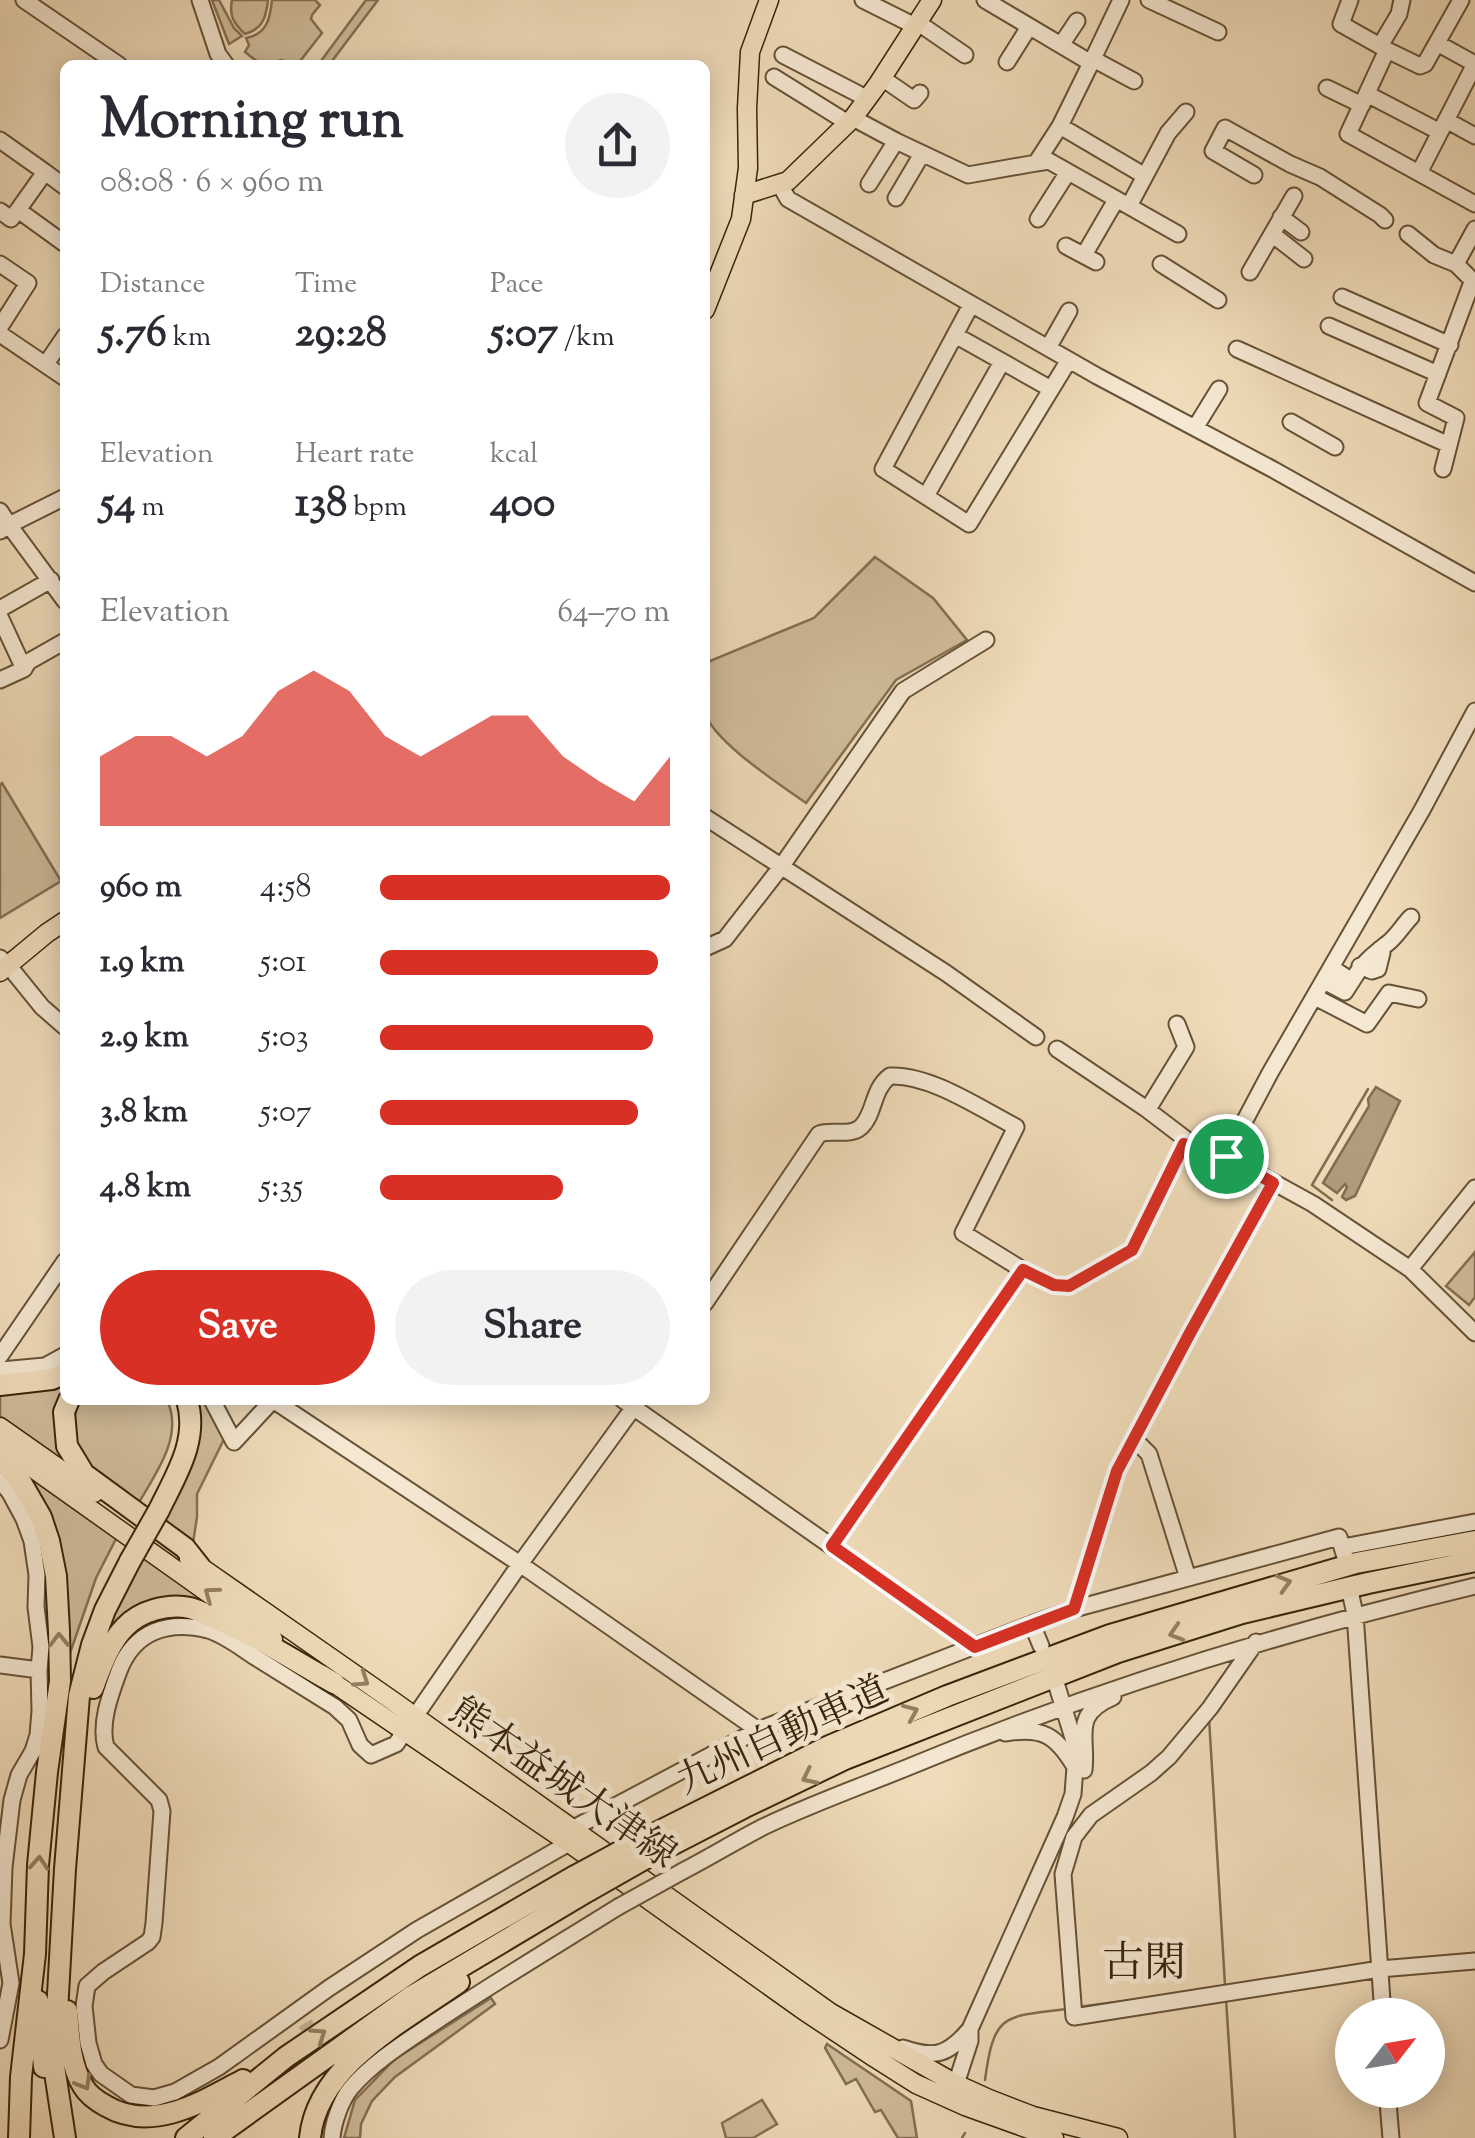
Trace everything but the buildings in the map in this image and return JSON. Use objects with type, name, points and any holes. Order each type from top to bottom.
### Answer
[{"type":"highway","points":[[0,1385],[60,1375]]},
{"type":"highway","points":[[67,1405],[64,1412],[68,1446],[84,1474],[185,1548],[200,1567]]},
{"type":"highway","points":[[154,1506],[183,1427],[178,1405]]},
{"type":"highway","points":[[47,1772],[90,1620],[183,1462],[191,1434],[189,1405]]},
{"type":"highway","points":[[0,1456],[41,1517],[49,1542],[56,1576],[60,1681],[38,1865],[35,1954],[21,2077],[19,2138]]},
{"type":"highway","name":"九州自動車道","points":[[186,2138],[286,2057],[420,1966],[581,1884],[827,1747],[947,1696],[1110,1635],[1356,1562],[1475,1541]]},
{"type":"highway","points":[[65,2138],[54,2066],[80,1696],[92,1645],[126,1556]]},
{"type":"highway","name":"九州自動車道","points":[[640,1851],[845,1759],[1118,1652],[1242,1613],[1475,1561]]},
{"type":"highway","points":[[73,1774],[92,1690],[102,1664],[127,1624],[144,1613],[189,1608],[237,1628],[334,1683]]},
{"type":"highway","points":[[310,2138],[318,2104],[334,2077],[350,2061],[581,1884]]},
{"type":"highway","name":"九州自動車道","points":[[214,2138],[412,1996],[581,1884]]},
{"type":"highway","points":[[35,1954],[46,2096],[56,2138]]},
{"type":"highway","points":[[61,1954],[74,2064],[83,2088],[118,2113],[147,2117],[174,2114],[286,2057]]},
{"type":"main road","points":[[710,297],[740,219],[748,168],[750,52],[769,0]]},
{"type":"main road","points":[[744,196],[788,181],[851,120],[932,0]]},
{"type":"main road","points":[[3,965],[60,924]]},
{"type":"main road","name":"熊本益城大津線","points":[[0,1426],[200,1567],[410,1724],[831,2012],[956,2084],[1033,2116],[1118,2138]]},
{"type":"main road","name":"熊本益城大津線","points":[[0,1445],[334,1683],[410,1724]]},
{"type":"main road","name":"熊本益城大津線","points":[[570,1836],[803,2010],[916,2084],[1054,2138]]},
{"type":"street","points":[[24,0],[112,60]]},
{"type":"street","points":[[200,0],[222,60]]},
{"type":"street","points":[[863,0],[916,24],[965,55]]},
{"type":"street","points":[[985,0],[1061,45],[1134,81]]},
{"type":"street","points":[[1036,163],[1060,126],[1121,0]]},
{"type":"street","points":[[1350,0],[1340,24],[1420,66],[1425,64],[1461,0]]},
{"type":"street","points":[[1402,0],[1348,134],[1475,204]]},
{"type":"street","points":[[1158,2],[1218,32]]},
{"type":"street","points":[[1061,45],[1077,21]]},
{"type":"street","points":[[1006,62],[1030,27]]},
{"type":"street","points":[[1419,173],[1475,64],[1437,43]]},
{"type":"street","points":[[783,56],[868,99]]},
{"type":"street","points":[[774,77],[851,120],[968,175],[1049,161],[1178,234]]},
{"type":"street","points":[[882,78],[914,100],[920,93]]},
{"type":"street","points":[[1328,88],[1475,136]]},
{"type":"street","points":[[1066,246],[1090,259],[1168,134],[1186,112]]},
{"type":"street","points":[[1060,126],[1145,176]]},
{"type":"street","points":[[1254,175],[1213,151],[1226,128],[1320,177],[1385,220]]},
{"type":"street","points":[[0,140],[60,183]]},
{"type":"street","points":[[869,184],[896,142]]},
{"type":"street","points":[[896,198],[922,154]]},
{"type":"street","points":[[0,233],[9,213],[44,172]]},
{"type":"street","points":[[1038,219],[1068,172]]},
{"type":"street","points":[[780,184],[788,199],[971,305],[1475,583]]},
{"type":"street","points":[[1250,272],[1294,196]]},
{"type":"street","points":[[9,213],[60,241]]},
{"type":"street","points":[[1282,217],[1302,232]]},
{"type":"street","points":[[1456,264],[1475,229]]},
{"type":"street","points":[[1272,234],[1304,259]]},
{"type":"street","points":[[1408,234],[1434,255],[1456,264],[1474,283],[1426,402],[1456,418],[1444,469]]},
{"type":"street","points":[[0,264],[28,282],[0,331],[60,374]]},
{"type":"street","points":[[1162,264],[1218,300]]},
{"type":"street","points":[[1342,297],[1450,345]]},
{"type":"street","points":[[971,305],[883,468],[970,524],[1069,360]]},
{"type":"street","points":[[1048,348],[1069,311]]},
{"type":"street","points":[[1328,326],[1438,374]]},
{"type":"street","points":[[955,335],[1051,389]]},
{"type":"street","points":[[46,364],[60,343]]},
{"type":"street","points":[[1237,349],[1449,444]]},
{"type":"street","points":[[926,496],[1002,362]]},
{"type":"street","points":[[1195,428],[1219,389]]},
{"type":"street","points":[[1291,422],[1335,447]]},
{"type":"street","points":[[60,500],[3,522],[60,594]]},
{"type":"street","points":[[0,609],[51,580]]},
{"type":"street","points":[[0,618],[24,669]]},
{"type":"street","points":[[710,946],[725,939],[781,867],[903,692],[986,640]]},
{"type":"street","points":[[0,680],[60,644]]},
{"type":"street","points":[[1226,1156],[1475,712]]},
{"type":"street","points":[[710,820],[1036,1036]]},
{"type":"street","points":[[1328,974],[1345,992],[1356,974],[1411,917]]},
{"type":"street","points":[[3,965],[60,1023]]},
{"type":"street","points":[[1315,998],[1367,1024],[1390,992],[1418,998]]},
{"type":"street","points":[[1148,1110],[1186,1047],[1178,1024]]},
{"type":"street","points":[[710,1296],[819,1134],[829,1130],[852,1132],[862,1126],[879,1087],[890,1076],[946,1089],[1016,1127],[963,1233],[1054,1285],[1069,1286],[1132,1250],[1187,1140],[1057,1049]]},
{"type":"street","points":[[1184,1144],[1226,1156],[1313,1204],[1410,1269],[1472,1322]]},
{"type":"street","points":[[1074,1609],[1117,1471],[1273,1183]]},
{"type":"street","points":[[1410,1269],[1475,1188]]},
{"type":"street","points":[[832,1546],[1023,1270]]},
{"type":"street","points":[[0,1356],[60,1273]]},
{"type":"street","points":[[0,1370],[45,1366],[60,1358]]},
{"type":"street","points":[[215,1405],[234,1442],[268,1405]]},
{"type":"street","points":[[281,1405],[520,1564],[758,1730]]},
{"type":"street","points":[[630,1405],[396,1744],[371,1755],[360,1745],[349,1720],[335,1707],[205,1629],[175,1627],[150,1632],[130,1649],[109,1702],[103,1736],[106,1747],[159,1800],[162,1811],[152,1936],[95,1979],[84,1994],[94,2064],[110,2082],[131,2095],[154,2098],[195,2082],[301,2018],[417,1930],[570,1836],[758,1730],[1074,1609],[1339,1537],[1344,1552],[1475,1522]]},
{"type":"street","points":[[636,1405],[975,1647]]},
{"type":"street","points":[[1134,1438],[1150,1454],[1188,1578]]},
{"type":"street","points":[[0,1480],[10,1492],[32,1541],[41,1647],[38,1736],[12,1800],[2,1882],[2,1924],[11,1983],[0,2040]]},
{"type":"street","points":[[332,2138],[344,2086],[465,2002],[618,1907],[764,1827],[1065,1705],[1256,1642],[1475,1586]]},
{"type":"street","points":[[1351,1596],[1382,1998]]},
{"type":"street","points":[[1032,1624],[1041,1646]]},
{"type":"street","points":[[1256,1642],[1210,1708],[1169,1757],[1091,1815],[1074,1836],[1064,1874],[1074,2016],[1380,1969],[1475,1962]]},
{"type":"street","points":[[0,1665],[39,1670]]},
{"type":"street","points":[[1079,1766],[1085,1762],[1082,1736],[1088,1715],[1096,1706],[1170,1670]]},
{"type":"street","points":[[831,2012],[850,2017],[904,2049],[928,2056],[980,2033],[1078,1804],[1079,1766],[1056,1683]]},
{"type":"street","points":[[984,1736],[1015,1732],[1048,1735],[1079,1766]]},
{"type":"street","points":[[965,2106],[956,2084],[970,2035]]},
{"type":"street","points":[[916,2084],[956,2084]]},
{"type":"street","points":[[1389,2108],[1390,2138]]},
{"type":"shaded area","points":[[212,0],[219,0],[242,36],[229,44]]},
{"type":"shaded area","points":[[232,0],[268,0],[260,26],[245,34],[233,18]]},
{"type":"shaded area","points":[[272,0],[315,0],[320,5],[311,19],[322,33],[301,60],[256,60],[245,52],[249,45],[246,38],[259,33]]},
{"type":"shaded area","points":[[366,0],[378,0],[333,60],[322,60]]},
{"type":"shaded area","points":[[875,557],[933,598],[967,640],[896,680],[806,803],[749,762],[710,723],[710,661],[814,618]]},
{"type":"shaded area","points":[[0,785],[60,882],[0,918]]},
{"type":"shaded area","points":[[1376,1087],[1400,1101],[1355,1196],[1346,1200],[1342,1197],[1345,1184],[1337,1193],[1323,1183],[1369,1106],[1368,1099]]},
{"type":"shaded area","points":[[1475,1252],[1475,1297],[1469,1305],[1446,1286]]},
{"type":"shaded area","points":[[60,1377],[60,1405],[66,1405],[67,1463],[0,1416],[0,1389]]},
{"type":"shaded area","points":[[78,1405],[168,1405],[170,1441],[138,1504],[87,1461],[79,1449],[74,1419]]},
{"type":"shaded area","points":[[193,1405],[206,1405],[226,1435],[197,1494],[193,1543],[158,1518]]},
{"type":"shaded area","points":[[11,1458],[119,1533],[96,1578],[69,1656],[60,1583]]},
{"type":"shaded area","points":[[139,1547],[237,1617],[186,1604],[95,1647]]},
{"type":"shaded area","points":[[491,1998],[495,2004],[395,2077],[372,2101],[361,2124],[360,2138],[344,2138],[355,2100],[395,2059]]},
{"type":"shaded area","points":[[827,2044],[911,2101],[917,2138],[898,2138],[881,2110],[875,2112],[856,2079],[846,2084],[825,2048]]},
{"type":"shaded area","points":[[762,2100],[777,2124],[753,2138],[726,2138],[722,2123]]},
{"type":"waterway","points":[[1332,1200],[1312,1185],[1368,1089]]},
{"type":"waterway","points":[[1209,1718],[1225,1985]]},
{"type":"waterway","points":[[1078,2007],[1140,1999]]},
{"type":"waterway","points":[[1226,1999],[1235,2138]]},
{"type":"waterway","points":[[985,2080],[993,2041],[1006,2022],[1029,2014],[1067,2009]]},
{"type":"waterway","points":[[962,2138],[965,2133]]},
{"type":"tunnel","points":[[305,2023],[340,2081]]},
{"type":"district","name":"古閑","points":[[1144,1961]]},
{"type":"route","points":[[1184,1144],[1226,1156],[1273,1183],[1117,1471],[1074,1609],[975,1647],[832,1546],[1023,1270],[1054,1285],[1069,1286],[1132,1250],[1184,1144]]}]
